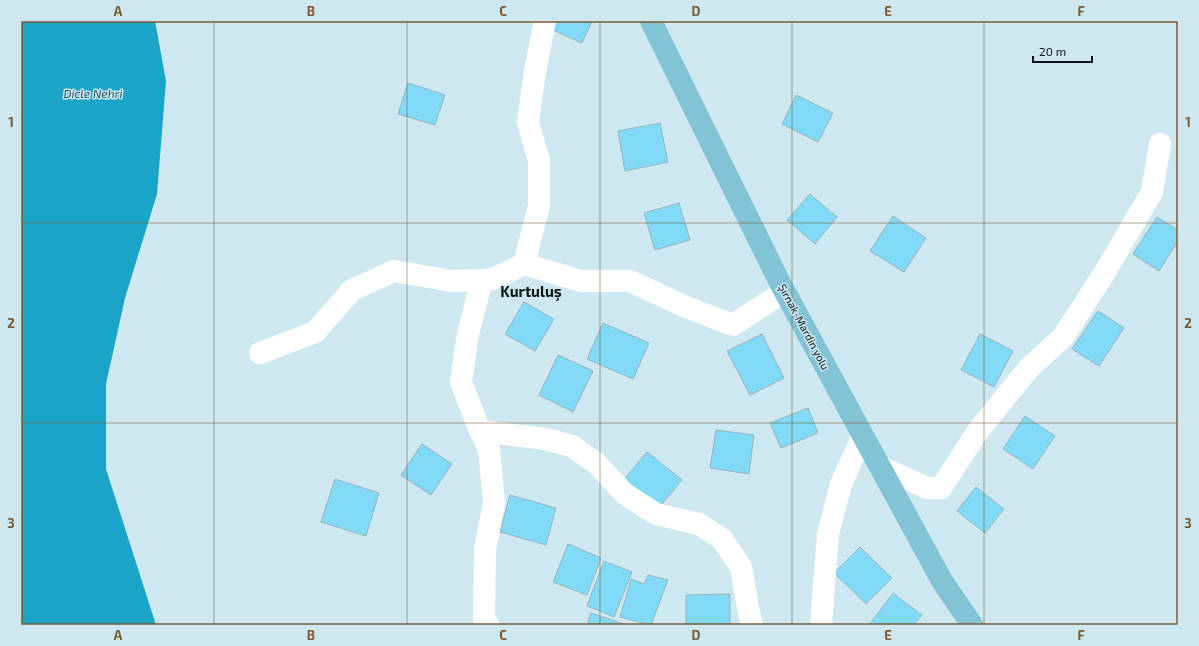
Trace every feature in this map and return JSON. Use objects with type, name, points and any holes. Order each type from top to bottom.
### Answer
[{"type":"main road","name":"Şırnak-Mardin yolu","points":[[651,21],[785,291],[942,581],[972,625]]},
{"type":"street","points":[[524,264],[539,206],[539,161],[528,122],[535,71],[545,21]]},
{"type":"street","points":[[880,467],[927,488],[941,488],[978,431],[1010,391],[1029,368],[1063,337],[1105,272],[1152,192],[1160,144]]},
{"type":"street","points":[[260,353],[315,332],[352,290],[394,271],[452,280],[482,280],[493,279],[524,264],[581,280],[630,280],[686,307],[733,325],[785,291]]},
{"type":"street","points":[[482,280],[468,334],[460,382],[489,449],[494,503],[485,550],[484,619],[488,625]]},
{"type":"street","points":[[480,431],[545,440],[572,446],[597,464],[626,494],[656,514],[699,524],[722,539],[741,567],[752,625]]},
{"type":"street","points":[[821,625],[828,534],[841,484],[863,435]]},
{"type":"water","name":"Dicle Nehri","points":[[21,21],[155,21],[166,81],[157,194],[125,298],[106,384],[106,469],[156,625],[21,625]]},
{"type":"building","points":[[555,21],[592,21],[582,43],[551,29]]},
{"type":"building","points":[[408,83],[445,95],[435,125],[398,114]]},
{"type":"building","points":[[796,95],[833,113],[818,142],[782,124]]},
{"type":"building","points":[[660,123],[668,162],[625,171],[618,131]]},
{"type":"building","points":[[810,194],[837,217],[815,244],[787,220]]},
{"type":"building","points":[[679,203],[690,240],[655,250],[644,213]]},
{"type":"building","points":[[893,216],[926,238],[904,272],[870,251]]},
{"type":"building","points":[[1157,217],[1178,230],[1178,241],[1159,271],[1133,254]]},
{"type":"building","points":[[524,302],[554,319],[535,351],[505,334]]},
{"type":"building","points":[[1098,311],[1124,328],[1099,366],[1072,349]]},
{"type":"building","points":[[603,323],[649,343],[633,379],[587,359]]},
{"type":"building","points":[[762,334],[784,378],[750,395],[727,351]]},
{"type":"building","points":[[980,334],[1013,351],[994,387],[961,370]]},
{"type":"building","points":[[558,355],[593,371],[573,412],[539,395]]},
{"type":"building","points":[[808,408],[818,433],[781,448],[770,423]]},
{"type":"building","points":[[1025,416],[1055,436],[1033,469],[1003,449]]},
{"type":"building","points":[[716,430],[754,435],[749,474],[710,468]]},
{"type":"building","points":[[422,444],[452,464],[431,495],[401,475]]},
{"type":"building","points":[[647,452],[682,480],[657,510],[622,482]]},
{"type":"building","points":[[335,479],[379,493],[366,536],[321,522]]},
{"type":"building","points":[[976,487],[1004,509],[985,533],[957,511]]},
{"type":"building","points":[[510,495],[556,508],[546,545],[500,532]]},
{"type":"building","points":[[568,544],[601,558],[587,595],[553,582]]},
{"type":"building","points":[[860,547],[892,578],[866,604],[834,573]]},
{"type":"building","points":[[604,561],[632,572],[614,617],[587,606]]},
{"type":"building","points":[[648,575],[668,580],[651,625],[620,617],[631,579],[644,584]]},
{"type":"building","points":[[893,593],[922,615],[914,625],[869,625]]},
{"type":"building","points":[[730,594],[730,625],[686,625],[686,595]]},
{"type":"building","points":[[591,613],[627,625],[587,625]]},
{"type":"district","name":"Kurtuluş","points":[[531,292]]}]
